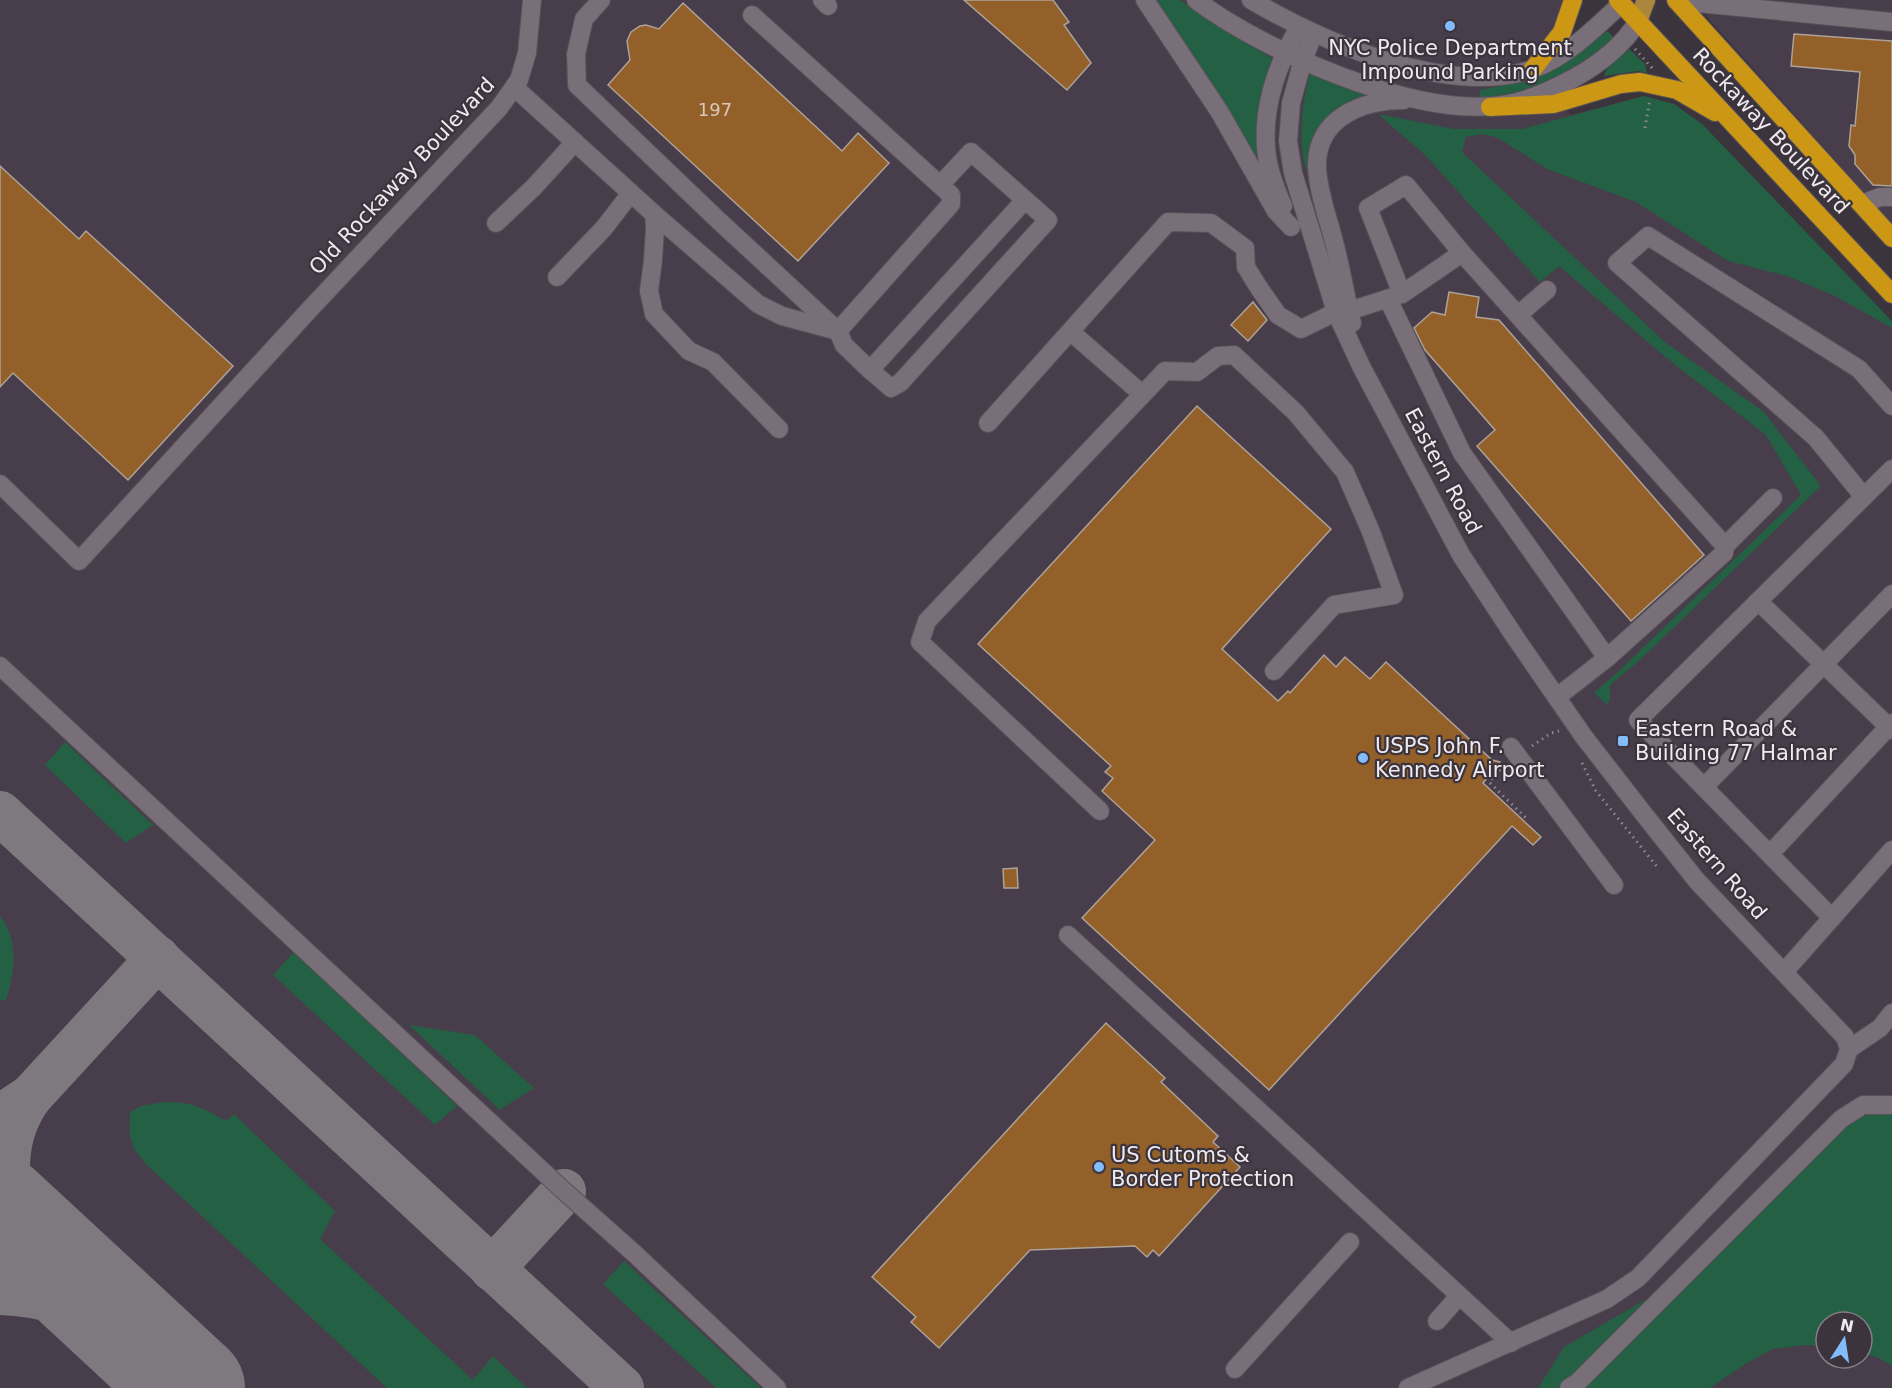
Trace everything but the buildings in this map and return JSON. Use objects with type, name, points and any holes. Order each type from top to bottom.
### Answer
[{"type":"highway","points":[[1533,69],[1562,32],[1573,0]]},
{"type":"highway","name":"Rockaway Boulevard","points":[[1676,0],[1892,238]]},
{"type":"highway","name":"Rockaway Boulevard","points":[[1621,1],[1892,294]]},
{"type":"highway","points":[[1490,106],[1554,105],[1621,84],[1640,82],[1677,90],[1732,122]]},
{"type":"main road","points":[[1638,21],[1646,0]]},
{"type":"street","name":"Old Rockaway Boulevard","points":[[0,484],[79,561],[310,309],[499,108],[519,80],[527,53],[532,0]]},
{"type":"street","points":[[601,0],[584,19],[576,54],[577,85],[837,331],[844,345],[891,388],[900,383],[1048,220],[971,152],[940,185]]},
{"type":"street","points":[[1145,0],[1219,111],[1276,211],[1291,227]]},
{"type":"street","points":[[1196,0],[1243,29],[1303,60],[1374,87],[1450,106],[1508,104],[1544,93],[1581,75],[1617,47],[1638,21]]},
{"type":"street","points":[[1251,0],[1307,30],[1377,57],[1450,76],[1492,77],[1533,69],[1570,48],[1621,1]]},
{"type":"street","points":[[1676,0],[1892,22]]},
{"type":"street","points":[[752,15],[951,195],[951,204],[837,331]]},
{"type":"street","name":"Eastern Road","points":[[1307,30],[1303,60],[1291,103],[1288,141],[1293,173],[1324,274]]},
{"type":"street","name":"Eastern Road","points":[[1307,30],[1286,52],[1275,78],[1268,106],[1266,148],[1270,170],[1291,227],[1324,274],[1343,312],[1361,366],[1461,555],[1584,737],[1697,881],[1845,1037],[1849,1049]]},
{"type":"street","points":[[514,87],[654,214],[758,304],[782,316],[837,331]]},
{"type":"street","points":[[1343,312],[1318,178],[1317,160],[1321,143],[1333,122],[1348,112],[1391,100],[1417,99]]},
{"type":"street","points":[[496,223],[534,187],[575,142]]},
{"type":"street","points":[[1607,658],[1462,453],[1395,296],[1368,208],[1406,185],[1462,253],[1725,546]]},
{"type":"street","points":[[557,277],[604,228],[631,193]]},
{"type":"street","points":[[1862,204],[1875,198],[1892,198]]},
{"type":"street","points":[[870,370],[1025,200]]},
{"type":"street","points":[[654,214],[654,249],[649,291],[654,314],[689,351],[713,362],[779,429]]},
{"type":"street","points":[[988,423],[1168,222],[1211,223],[1245,248],[1246,267],[1259,288],[1278,315],[1301,330],[1343,312],[1395,296],[1462,253]]},
{"type":"street","points":[[1864,497],[1816,438],[1617,263],[1648,236],[1859,369],[1892,406]]},
{"type":"street","points":[[1518,315],[1547,290]]},
{"type":"street","points":[[1071,332],[1142,394]]},
{"type":"street","points":[[1100,811],[920,642],[927,621],[1165,370],[1197,372],[1218,356],[1234,355],[1296,413],[1346,471],[1394,595],[1334,605],[1274,671]]},
{"type":"street","points":[[1832,918],[1638,720],[1892,469]]},
{"type":"street","points":[[1557,697],[1607,658],[1724,553],[1725,546],[1773,498]]},
{"type":"street","points":[[1704,787],[1892,594]]},
{"type":"street","points":[[1758,601],[1891,727],[1770,854]]},
{"type":"street","points":[[0,666],[777,1388]]},
{"type":"street","points":[[1509,754],[1614,885]]},
{"type":"street","points":[[1784,972],[1892,850]]},
{"type":"street","points":[[1068,935],[1511,1342]]},
{"type":"street","points":[[1408,1388],[1607,1299],[1638,1278],[1844,1064],[1849,1049],[1880,1028],[1892,1013]]},
{"type":"street","points":[[1569,1388],[1577,1383],[1841,1119],[1863,1105],[1892,1105]]},
{"type":"street","points":[[1235,1369],[1350,1242]]},
{"type":"street","points":[[1437,1321],[1459,1296]]},
{"type":"path","points":[[1632,46],[1651,65],[1655,76]]},
{"type":"path","points":[[1645,128],[1652,92]]},
{"type":"path","points":[[1532,746],[1551,733],[1561,732]]},
{"type":"path","points":[[1509,754],[1489,782],[1527,819]]},
{"type":"path","points":[[1580,759],[1596,791],[1658,868]]},
{"type":"shaded area","points":[[0,0],[1562,0],[1560,21],[1545,44],[1520,59],[1571,115],[1644,96],[1674,104],[1702,124],[1892,322],[1892,1388],[0,1388]]},
{"type":"shaded area","points":[[1692,0],[1892,0],[1892,224]]},
{"type":"green space","points":[[1156,0],[1180,0],[1274,60],[1259,154],[1254,155]]},
{"type":"green space","points":[[1607,31],[1614,37],[1568,72],[1537,86],[1480,98],[1480,90],[1548,71],[1576,55]]},
{"type":"green space","points":[[1629,49],[1645,64],[1647,73],[1638,71],[1604,76],[1607,69]]},
{"type":"green space","points":[[1310,74],[1367,95],[1345,104],[1328,117],[1310,171],[1306,171],[1302,147],[1302,122],[1304,98]]},
{"type":"green space","points":[[1644,96],[1674,104],[1702,124],[1887,316],[1892,322],[1892,328],[1835,296],[1787,276],[1728,261],[1636,202],[1547,169],[1498,138],[1483,134],[1466,137],[1462,152],[1665,342],[1764,412],[1821,486],[1640,660],[1610,685],[1610,699],[1607,705],[1594,693],[1801,495],[1766,435],[1669,360],[1559,266],[1540,282],[1425,155],[1378,114],[1454,129],[1522,129]]},
{"type":"green space","points":[[65,742],[153,825],[126,843],[45,765]]},
{"type":"green space","points":[[0,916],[10,935],[14,956],[12,979],[6,1000],[0,1000]]},
{"type":"green space","points":[[294,952],[457,1106],[435,1125],[273,975]]},
{"type":"green space","points":[[409,1025],[475,1035],[534,1088],[500,1110]]},
{"type":"green space","points":[[164,1102],[196,1106],[226,1121],[234,1114],[335,1211],[320,1239],[473,1380],[493,1356],[527,1388],[387,1388],[149,1167],[137,1153],[130,1137],[130,1112],[141,1106]]},
{"type":"green space","points":[[1875,1111],[1892,1112],[1892,1366],[1874,1357],[1874,1310],[1814,1310],[1814,1345],[1773,1349],[1710,1388],[1577,1388],[1842,1127]]},
{"type":"green space","points":[[624,1261],[761,1388],[716,1388],[603,1284]]},
{"type":"green space","points":[[1655,1294],[1572,1382],[1560,1388],[1538,1388],[1564,1347]]},
{"type":"taxiway","points":[[0,813],[622,1388]]},
{"type":"taxiway","points":[[7,1112],[31,1096],[158,958]]},
{"type":"taxiway","points":[[0,1134],[8,1120],[31,1096],[15,1126],[11,1142],[8,1158],[11,1191],[24,1223],[66,1272]]},
{"type":"taxiway","points":[[492,1269],[564,1191]]},
{"type":"taxiway","points":[[0,1293],[42,1298],[82,1309],[114,1325],[154,1353]]},
{"type":"runway","points":[[0,1211],[191,1388]]},
{"type":"place","name":"NYC Police Department Impound Parking","points":[[1450,26]]},
{"type":"place","name":"Eastern Road & Building 77 Halmar","points":[[1623,741]]},
{"type":"place","name":"USPS John F. Kennedy Airport","points":[[1363,758]]},
{"type":"place","name":"US Cutoms & Border Protection","points":[[1099,1167]]}]
